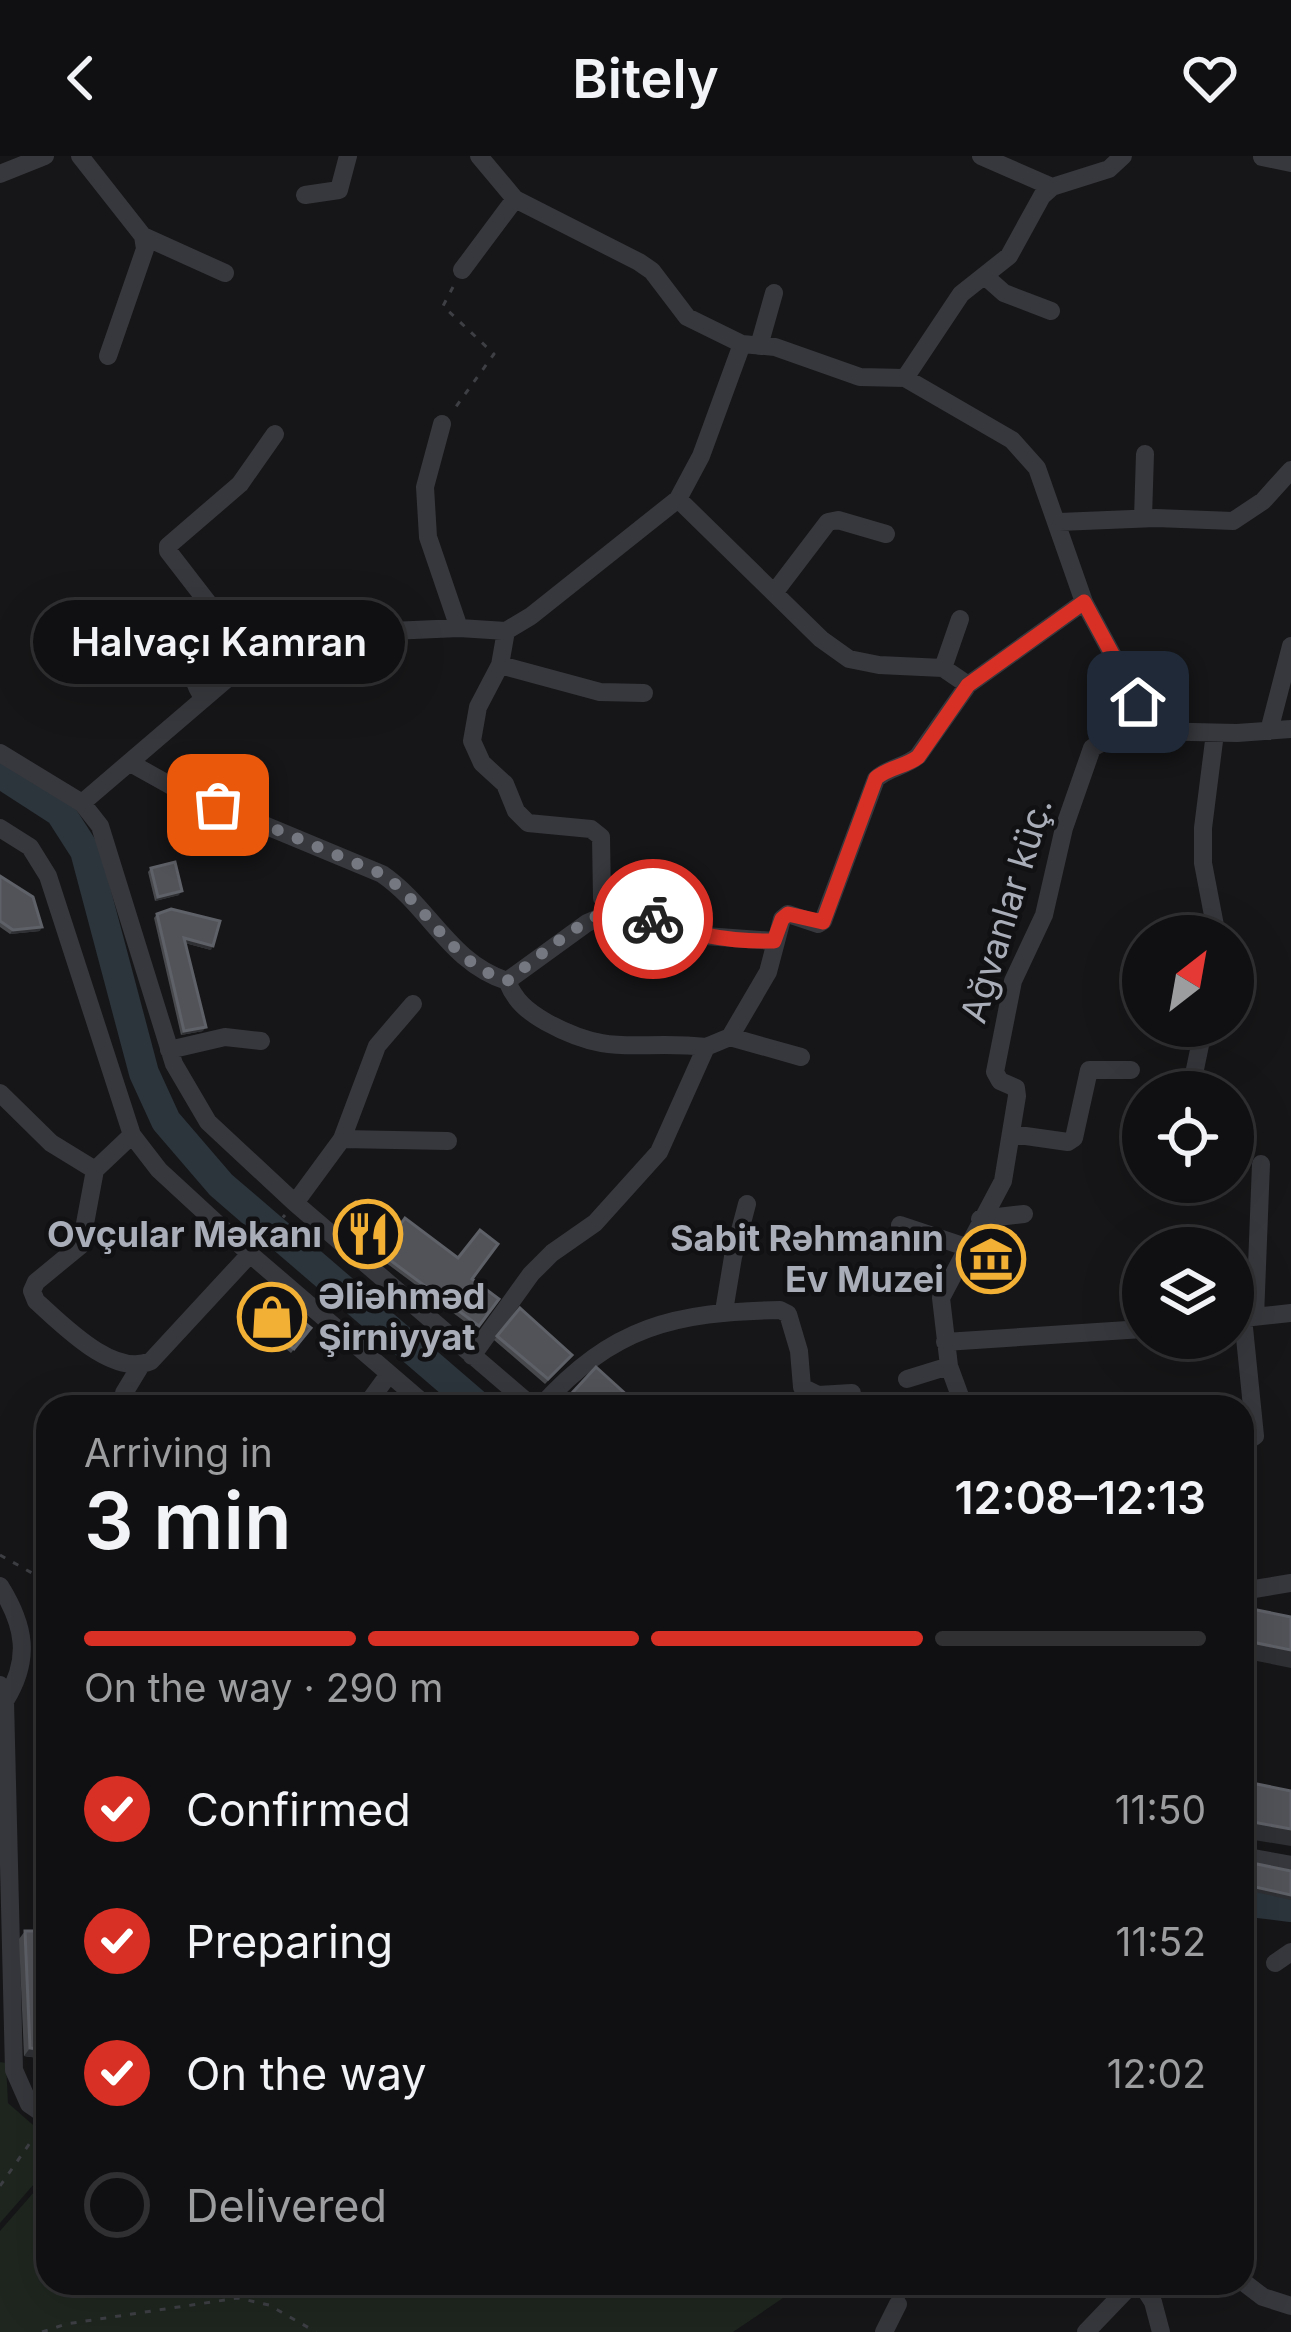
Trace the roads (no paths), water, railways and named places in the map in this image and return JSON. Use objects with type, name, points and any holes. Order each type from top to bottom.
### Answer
[{"type":"street","points":[[0,174],[46,156]]},
{"type":"street","points":[[80,156],[143,236],[225,273]]},
{"type":"street","points":[[305,195],[339,190],[348,156]]},
{"type":"street","points":[[479,156],[515,199],[652,271],[687,317],[750,345],[802,355],[860,377],[905,378],[1012,440],[1037,468],[1084,602],[1138,702],[1147,731],[1291,729]]},
{"type":"street","points":[[981,156],[1052,187]]},
{"type":"street","points":[[905,378],[946,311],[1010,256],[1042,196],[1052,187],[1108,170],[1123,156]]},
{"type":"street","points":[[1262,157],[1291,163]]},
{"type":"street","points":[[462,270],[515,199]]},
{"type":"street","points":[[108,356],[136,283],[145,249],[143,236]]},
{"type":"street","points":[[986,277],[1004,293],[1051,311]]},
{"type":"street","points":[[82,803],[249,660],[280,644],[345,633],[506,631],[531,616],[678,499],[775,293]]},
{"type":"street","points":[[442,424],[425,487],[428,537],[459,628]]},
{"type":"street","points":[[203,698],[189,673],[189,659],[212,608],[168,546],[240,484],[274,434]]},
{"type":"street","points":[[1144,518],[1145,454]]},
{"type":"street","points":[[1059,522],[1234,521],[1263,501],[1291,470]]},
{"type":"street","points":[[678,499],[821,639],[849,658],[943,668],[968,685]]},
{"type":"street","points":[[774,593],[828,522],[838,520],[886,534]]},
{"type":"street","points":[[132,764],[382,874],[400,887],[468,964],[507,981],[514,999],[574,1038],[598,1046],[706,1047],[730,1037],[768,972],[782,919],[788,914],[823,922],[876,778],[918,757],[968,685],[1084,602]]},
{"type":"street","points":[[943,668],[961,620]]},
{"type":"street","points":[[506,631],[500,664],[478,707],[472,741],[482,763],[505,784],[516,811],[528,823],[591,829],[601,837],[602,898],[611,911]]},
{"type":"street","points":[[1269,731],[1291,646]]},
{"type":"street","points":[[500,664],[600,692],[644,693]]},
{"type":"street","name":"Ağvanlar küç.","points":[[960,1395],[945,1342],[941,1298],[1004,1181],[1016,1088],[1000,1082],[995,1072],[1020,962],[1044,915],[1086,759],[1102,740],[1147,731]]},
{"type":"street","points":[[1213,915],[1203,863],[1203,828],[1215,733]]},
{"type":"street","points":[[0,753],[82,803],[100,826],[169,1051],[183,1085],[208,1122],[295,1203],[521,1395]]},
{"type":"street","points":[[0,829],[30,847],[48,876],[132,1135],[159,1170],[414,1395]]},
{"type":"street","points":[[507,981],[587,922],[611,911],[631,910],[705,936],[774,941]]},
{"type":"street","points":[[295,1203],[342,1138],[369,1060],[413,1004]]},
{"type":"street","points":[[169,1051],[224,1036],[262,1041]]},
{"type":"street","points":[[730,1037],[801,1057]]},
{"type":"street","points":[[472,1357],[531,1274],[595,1223],[659,1152],[706,1047]]},
{"type":"street","points":[[1012,1134],[1068,1142],[1074,1138],[1089,1070],[1131,1070]]},
{"type":"street","points":[[0,1093],[51,1143],[95,1170]]},
{"type":"street","points":[[132,1135],[95,1170],[81,1245],[36,1282],[32,1292],[36,1301],[100,1354],[141,1365],[151,1361],[251,1254]]},
{"type":"street","points":[[342,1138],[448,1141]]},
{"type":"street","points":[[1254,1227],[1261,1164]]},
{"type":"street","points":[[724,1311],[748,1204]]},
{"type":"street","points":[[980,1219],[1024,1214]]},
{"type":"street","points":[[900,1225],[966,1247]]},
{"type":"street","points":[[549,1395],[573,1370],[611,1346],[677,1317],[780,1310],[788,1314],[799,1351],[802,1387],[818,1395],[852,1394]]},
{"type":"street","points":[[1254,1317],[1291,1313]]},
{"type":"street","points":[[945,1342],[1122,1331]]},
{"type":"street","points":[[1248,1359],[1251,1395]]},
{"type":"street","points":[[124,1393],[141,1365]]},
{"type":"street","points":[[907,1379],[950,1366]]},
{"type":"street","points":[[374,1395],[389,1374]]},
{"type":"street","points":[[1254,1590],[1291,1583]]},
{"type":"street","points":[[0,1586],[20,1618],[22,1643],[20,1671],[2,1693],[14,2070],[36,2109]]},
{"type":"street","points":[[1254,1858],[1291,1865]]},
{"type":"street","points":[[1254,2290],[1291,2306]]},
{"type":"street","points":[[1086,2332],[1125,2295]]},
{"type":"street","points":[[1147,2295],[1162,2332]]},
{"type":"street","points":[[884,2332],[898,2304]]},
{"type":"waterway","points":[[0,773],[60,812],[85,851],[144,1073],[166,1121],[221,1185],[465,1395]]},
{"type":"waterway","points":[[1254,1902],[1291,1907]]},
{"type":"place","name":"Halvaçı Kamran","points":[[218,805]]},
{"type":"place","name":"Ovçular Məkanı","points":[[368,1234]]},
{"type":"place","name":"Sabit Rəhmanın Ev Muzei","points":[[991,1259]]},
{"type":"place","name":"Əliəhməd Şirniyyat","points":[[272,1317]]}]
